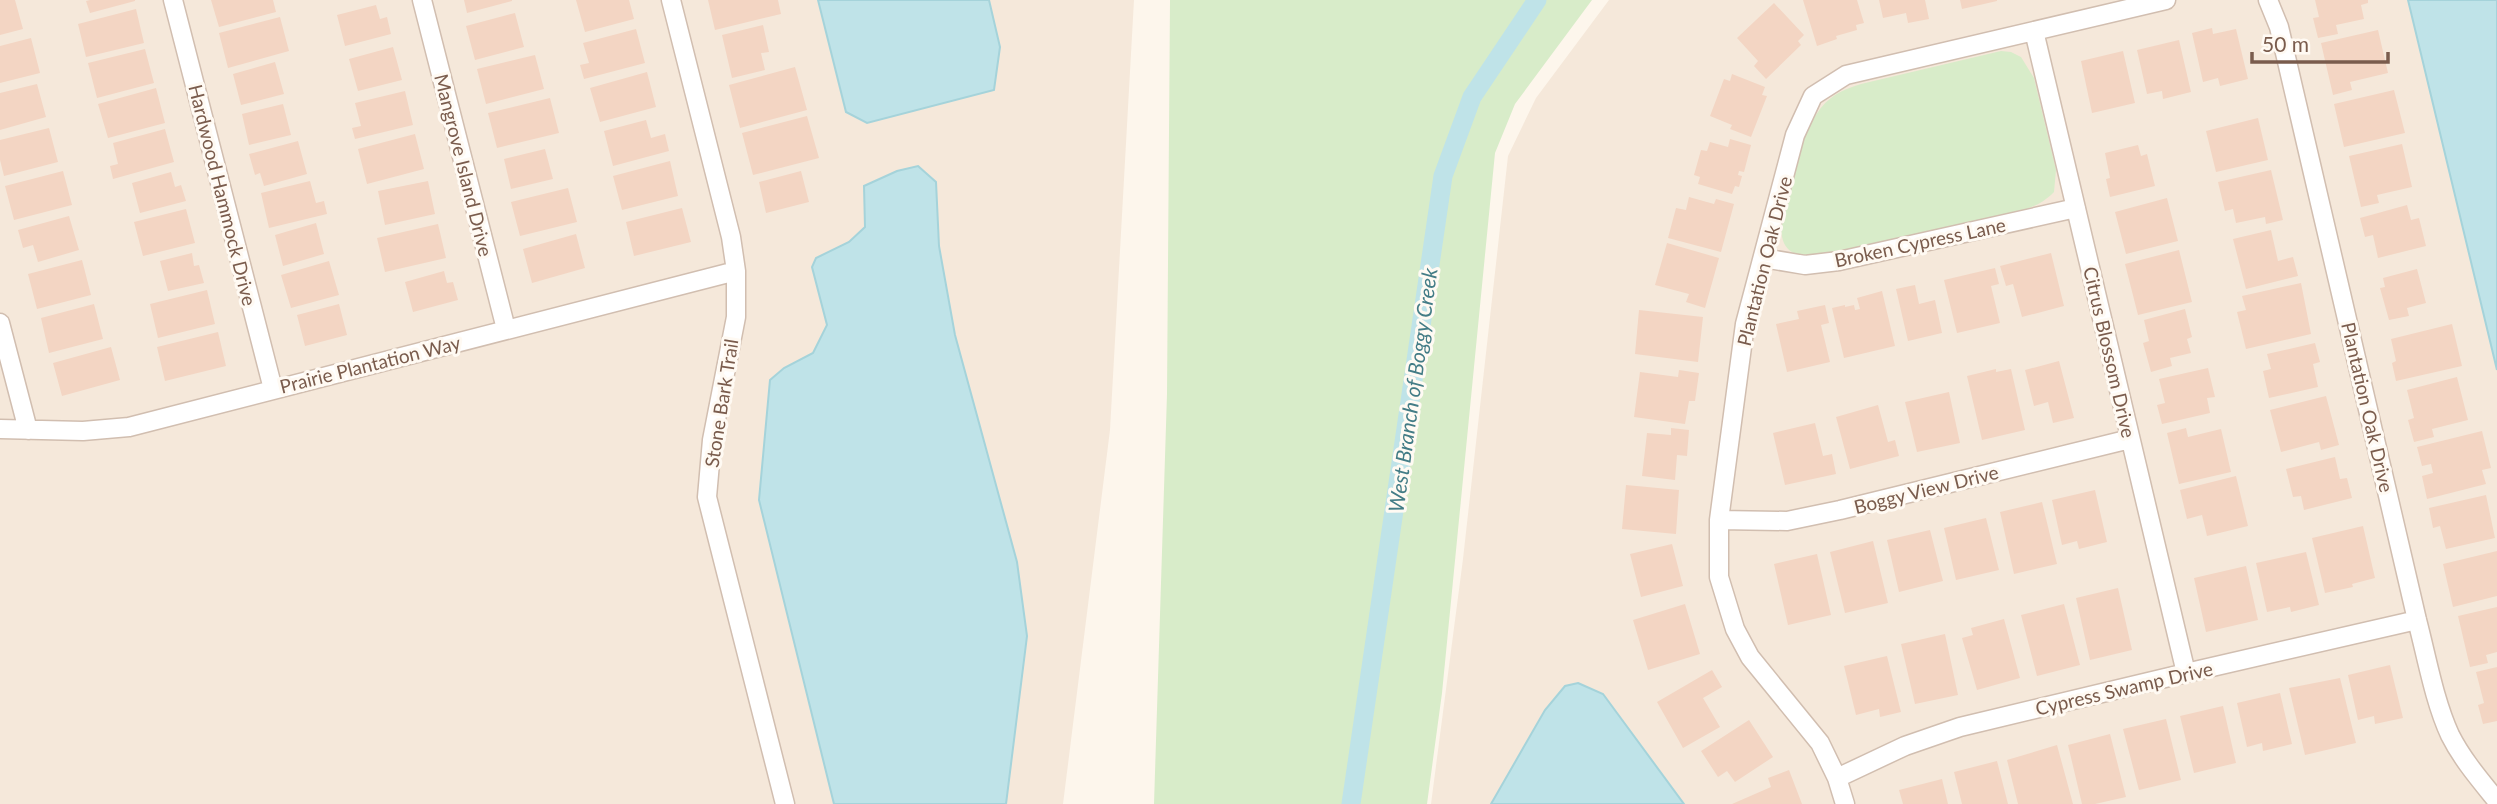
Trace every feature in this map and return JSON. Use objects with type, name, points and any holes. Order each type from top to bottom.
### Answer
[{"type":"street","name":"Hardwood Hammock Drive","points":[[173,0],[273,389]]},
{"type":"street","name":"Mangrove Island Drive","points":[[422,0],[506,329]]},
{"type":"street","name":"Stone Bark Trail","points":[[671,0],[731,237],[736,271],[736,317],[712,440],[707,497],[785,804]]},
{"type":"street","name":"Plantation Oak Drive","points":[[1845,804],[1837,778],[1819,743],[1749,657],[1735,629],[1719,577],[1719,520],[1745,324],[1795,135],[1813,96],[1846,75],[2166,0]]},
{"type":"street","name":"Plantation Oak Drive","points":[[2268,0],[2279,27],[2417,620],[2449,733],[2468,765],[2497,801]]},
{"type":"street","name":"Citrus Blossom Drive","points":[[2035,31],[2186,673]]},
{"type":"street","name":"Broken Cypress Lane","points":[[1763,258],[1805,265],[1839,261],[2076,208]]},
{"type":"street","name":"Prairie Plantation Way","points":[[0,429],[83,431],[128,427],[736,271]]},
{"type":"street","points":[[0,323],[28,430]]},
{"type":"street","name":"Boggy View Drive","points":[[1719,520],[1787,521],[2130,439]]},
{"type":"street","name":"Cypress Swamp Drive","points":[[1837,778],[1905,746],[1960,727],[2417,620]]},
{"type":"shaded area","points":[[0,0],[1134,0],[1110,430],[1063,804],[0,804]]},
{"type":"shaded area","points":[[1609,0],[2497,0],[2497,804],[1431,804],[1463,559],[1508,156],[1536,98]]},
{"type":"green space","points":[[1170,0],[1592,0],[1515,104],[1495,153],[1442,693],[1427,804],[1154,804],[1167,394]]},
{"type":"green space","points":[[2001,51],[2021,57],[2034,78],[2056,170],[2054,192],[2050,196],[2019,211],[1820,259],[1797,254],[1787,247],[1781,225],[1798,157],[1812,122],[1831,98],[1861,84]]},
{"type":"water","points":[[818,0],[989,0],[1000,47],[994,90],[867,123],[846,112]]},
{"type":"water","points":[[2408,0],[2497,0],[2497,370]]},
{"type":"water","points":[[918,166],[936,182],[939,246],[955,335],[1017,562],[1027,636],[1006,804],[834,804],[759,500],[770,380],[784,368],[813,353],[827,325],[812,267],[816,258],[849,242],[865,227],[864,186],[897,171]]},
{"type":"water","points":[[1578,683],[1603,694],[1684,804],[1491,804],[1545,710],[1565,686]]},
{"type":"building","points":[[0,0],[15,0],[23,29],[0,35]]},
{"type":"building","points":[[211,0],[273,0],[276,12],[219,27]]},
{"type":"building","points":[[464,0],[512,0],[512,1],[467,13]]},
{"type":"building","points":[[576,0],[629,0],[634,19],[585,32]]},
{"type":"building","points":[[708,0],[778,0],[781,14],[715,30]]},
{"type":"building","points":[[1803,0],[1857,0],[1864,23],[1856,25],[1857,30],[1836,36],[1837,39],[1817,46]]},
{"type":"building","points":[[1879,0],[1925,0],[1929,19],[1908,23],[1906,13],[1883,18]]},
{"type":"building","points":[[1960,0],[1997,0],[1997,1],[1962,9]]},
{"type":"building","points":[[2315,0],[2368,0],[2368,3],[2361,5],[2364,19],[2336,25],[2338,34],[2318,38],[2313,18],[2319,17]]},
{"type":"building","points":[[86,1],[135,1],[90,13]]},
{"type":"building","points":[[1774,3],[1804,35],[1798,41],[1801,45],[1766,79],[1754,66],[1758,61],[1737,38]]},
{"type":"building","points":[[376,5],[380,19],[387,17],[391,34],[345,46],[337,15]]},
{"type":"building","points":[[136,9],[144,43],[86,57],[78,24]]},
{"type":"building","points":[[515,13],[524,47],[475,60],[466,26]]},
{"type":"building","points":[[280,17],[289,51],[228,68],[219,33]]},
{"type":"building","points":[[763,25],[769,52],[761,53],[765,70],[732,78],[722,35]]},
{"type":"building","points":[[2212,28],[2213,34],[2236,29],[2248,79],[2220,86],[2218,78],[2203,82],[2192,33]]},
{"type":"building","points":[[636,29],[645,63],[584,79],[580,65],[589,63],[583,43]]},
{"type":"building","points":[[2378,30],[2388,73],[2350,82],[2352,90],[2333,95],[2321,43]]},
{"type":"building","points":[[31,38],[40,73],[0,83],[0,46]]},
{"type":"building","points":[[2179,40],[2191,92],[2163,99],[2162,91],[2147,94],[2137,50]]},
{"type":"building","points":[[393,47],[402,80],[358,91],[349,59]]},
{"type":"building","points":[[145,49],[154,83],[97,98],[88,63]]},
{"type":"building","points":[[2123,51],[2135,103],[2092,113],[2081,61]]},
{"type":"building","points":[[535,55],[544,89],[486,104],[477,69]]},
{"type":"building","points":[[275,62],[284,94],[241,105],[233,74]]},
{"type":"building","points":[[795,67],[807,110],[740,128],[729,85]]},
{"type":"building","points":[[647,72],[656,107],[600,122],[590,88]]},
{"type":"building","points":[[1732,74],[1765,87],[1762,95],[1767,96],[1751,137],[1730,129],[1732,125],[1710,116],[1724,79],[1730,81]]},
{"type":"building","points":[[37,84],[46,117],[0,130],[0,93]]},
{"type":"building","points":[[156,88],[165,123],[108,138],[98,104]]},
{"type":"building","points":[[2394,90],[2405,133],[2344,147],[2334,104]]},
{"type":"building","points":[[405,91],[413,125],[355,139],[352,128],[361,126],[355,103]]},
{"type":"building","points":[[550,98],[559,133],[497,148],[488,113]]},
{"type":"building","points":[[283,104],[291,135],[249,145],[242,114]]},
{"type":"building","points":[[807,116],[819,158],[753,175],[742,133]]},
{"type":"building","points":[[2258,118],[2268,160],[2216,172],[2206,131]]},
{"type":"building","points":[[646,120],[651,138],[665,134],[669,151],[613,166],[604,131]]},
{"type":"building","points":[[49,128],[58,162],[4,176],[0,160],[0,140]]},
{"type":"building","points":[[165,129],[174,162],[113,179],[110,166],[118,164],[113,143]]},
{"type":"building","points":[[415,134],[424,169],[367,184],[358,149]]},
{"type":"building","points":[[1730,139],[1751,145],[1744,172],[1739,171],[1738,175],[1742,176],[1739,187],[1735,186],[1732,194],[1698,184],[1700,177],[1694,175],[1701,150],[1707,151],[1710,142],[1728,147]]},
{"type":"building","points":[[298,141],[307,174],[264,186],[260,173],[255,175],[249,154]]},
{"type":"building","points":[[2402,144],[2412,187],[2377,195],[2379,203],[2361,207],[2349,156]]},
{"type":"building","points":[[2138,145],[2141,156],[2147,154],[2155,186],[2110,197],[2106,179],[2110,178],[2105,153]]},
{"type":"building","points":[[545,149],[553,179],[511,189],[504,159]]},
{"type":"building","points":[[670,161],[678,196],[622,210],[613,176]]},
{"type":"building","points":[[2271,170],[2283,220],[2266,224],[2265,217],[2236,223],[2233,209],[2225,211],[2218,182]]},
{"type":"building","points":[[63,171],[72,205],[14,220],[5,186]]},
{"type":"building","points":[[801,171],[809,202],[766,213],[759,182]]},
{"type":"building","points":[[171,172],[175,187],[181,185],[186,201],[140,213],[132,183]]},
{"type":"building","points":[[310,181],[316,203],[324,201],[327,214],[269,228],[261,193]]},
{"type":"building","points":[[428,181],[435,214],[385,225],[378,191]]},
{"type":"building","points":[[568,188],[577,222],[520,236],[511,202]]},
{"type":"building","points":[[1689,197],[1714,204],[1716,199],[1734,204],[1721,252],[1668,238],[1676,208],[1686,210]]},
{"type":"building","points":[[2167,198],[2178,241],[2126,254],[2115,212]]},
{"type":"building","points":[[2407,205],[2411,220],[2419,218],[2426,246],[2378,258],[2373,235],[2365,237],[2360,218]]},
{"type":"building","points":[[682,208],[691,242],[634,256],[626,222]]},
{"type":"building","points":[[186,209],[195,243],[143,256],[134,222]]},
{"type":"building","points":[[69,216],[79,250],[38,262],[33,245],[23,248],[18,230]]},
{"type":"building","points":[[316,223],[324,254],[283,266],[275,235]]},
{"type":"building","points":[[438,224],[446,258],[385,272],[377,238]]},
{"type":"building","points":[[2271,230],[2278,261],[2293,257],[2298,276],[2246,289],[2233,239]]},
{"type":"building","points":[[576,234],[585,268],[532,283],[523,249]]},
{"type":"building","points":[[1667,243],[1719,258],[1705,308],[1686,302],[1689,294],[1655,285]]},
{"type":"building","points":[[2179,250],[2192,302],[2138,315],[2125,264]]},
{"type":"building","points":[[192,253],[194,266],[199,265],[204,283],[168,291],[160,261]]},
{"type":"building","points":[[2051,253],[2064,306],[2022,317],[2013,284],[2006,286],[2000,266]]},
{"type":"building","points":[[82,260],[91,295],[37,309],[28,274]]},
{"type":"building","points":[[329,261],[339,295],[291,308],[281,275]]},
{"type":"building","points":[[1995,268],[1999,284],[1991,286],[2000,323],[1957,333],[1944,280]]},
{"type":"building","points":[[2417,269],[2426,303],[2407,308],[2409,316],[2389,320],[2380,288],[2385,287],[2383,278]]},
{"type":"building","points":[[444,271],[447,283],[453,282],[458,300],[413,312],[405,282]]},
{"type":"building","points":[[2301,283],[2311,334],[2246,349],[2237,312],[2246,310],[2242,296]]},
{"type":"building","points":[[1915,285],[1919,304],[1935,300],[1942,333],[1908,341],[1896,289]]},
{"type":"building","points":[[207,290],[215,324],[158,338],[150,304]]},
{"type":"building","points":[[1882,291],[1895,346],[1844,358],[1832,308],[1854,305],[1855,310],[1860,309],[1857,298]]},
{"type":"building","points":[[94,304],[103,339],[49,353],[41,318]]},
{"type":"building","points":[[339,304],[347,335],[305,346],[297,315]]},
{"type":"building","points":[[1825,305],[1829,323],[1821,325],[1830,362],[1787,372],[1776,324],[1799,319],[1797,311]]},
{"type":"building","points":[[2185,309],[2192,337],[2187,339],[2191,353],[2170,358],[2172,366],[2151,372],[2143,343],[2149,341],[2144,320]]},
{"type":"building","points":[[1639,310],[1703,317],[1698,362],[1635,354]]},
{"type":"building","points":[[2452,324],[2462,366],[2396,381],[2392,363],[2396,361],[2391,339]]},
{"type":"building","points":[[218,332],[226,366],[165,381],[157,347]]},
{"type":"building","points":[[2315,343],[2320,362],[2313,364],[2318,387],[2269,398],[2263,371],[2271,369],[2267,354]]},
{"type":"building","points":[[111,347],[120,380],[62,396],[53,363]]},
{"type":"building","points":[[2059,361],[2074,418],[2053,423],[2048,402],[2034,406],[2025,370]]},
{"type":"building","points":[[2208,368],[2215,397],[2207,398],[2210,413],[2162,424],[2157,405],[2165,403],[2159,379]]},
{"type":"building","points":[[1996,369],[1996,372],[2011,369],[2025,430],[1982,440],[1967,376]]},
{"type":"building","points":[[1679,370],[1699,373],[1695,401],[1689,401],[1685,424],[1634,417],[1640,372],[1678,377]]},
{"type":"building","points":[[2457,377],[2468,420],[2432,429],[2434,437],[2414,442],[2408,420],[2414,418],[2407,390]]},
{"type":"building","points":[[1949,392],[1960,443],[1917,452],[1905,402]]},
{"type":"building","points":[[2326,396],[2339,445],[2321,450],[2319,442],[2281,452],[2270,410]]},
{"type":"building","points":[[1878,405],[1888,442],[1895,440],[1899,456],[1850,469],[1836,417]]},
{"type":"building","points":[[1815,423],[1823,456],[1832,454],[1836,474],[1785,485],[1773,433]]},
{"type":"building","points":[[1671,428],[1689,430],[1687,456],[1677,455],[1675,480],[1642,476],[1647,433],[1671,435]]},
{"type":"building","points":[[2186,428],[2188,437],[2221,429],[2231,472],[2179,484],[2167,433]]},
{"type":"building","points":[[2482,431],[2491,468],[2482,470],[2486,484],[2427,499],[2422,476],[2433,473],[2431,464],[2422,466],[2417,447]]},
{"type":"building","points":[[2335,457],[2340,479],[2347,478],[2352,498],[2304,510],[2301,496],[2293,497],[2286,469]]},
{"type":"building","points":[[2236,476],[2248,526],[2207,536],[2202,515],[2187,519],[2180,490]]},
{"type":"building","points":[[1626,485],[1679,490],[1676,534],[1622,529]]},
{"type":"building","points":[[2095,490],[2107,542],[2079,549],[2077,541],[2062,545],[2052,500]]},
{"type":"building","points":[[2486,495],[2495,538],[2446,549],[2440,526],[2433,528],[2429,508]]},
{"type":"building","points":[[2042,502],[2057,564],[2014,574],[2000,512]]},
{"type":"building","points":[[1986,518],[1999,570],[1956,580],[1944,528]]},
{"type":"building","points":[[2363,526],[2375,578],[2352,584],[2353,587],[2325,593],[2312,538]]},
{"type":"building","points":[[1930,530],[1943,581],[1899,592],[1887,540]]},
{"type":"building","points":[[1873,541],[1888,603],[1845,613],[1830,552]]},
{"type":"building","points":[[1672,544],[1683,586],[1641,597],[1630,554]]},
{"type":"building","points":[[2497,551],[2497,596],[2453,607],[2443,564]]},
{"type":"building","points":[[2306,552],[2319,605],[2291,612],[2290,607],[2267,612],[2256,563]]},
{"type":"building","points":[[1817,554],[1831,615],[1788,625],[1774,564]]},
{"type":"building","points":[[2246,566],[2258,620],[2206,632],[2194,578]]},
{"type":"building","points":[[2118,588],[2132,650],[2090,660],[2076,598]]},
{"type":"building","points":[[1685,604],[1700,654],[1648,670],[1633,620]]},
{"type":"building","points":[[2064,604],[2080,665],[2037,676],[2021,615]]},
{"type":"building","points":[[2497,607],[2497,652],[2486,655],[2488,663],[2470,667],[2458,616]]},
{"type":"building","points":[[2004,619],[2020,678],[1977,690],[1962,638],[1973,635],[1971,628]]},
{"type":"building","points":[[1945,634],[1958,695],[1915,704],[1901,644]]},
{"type":"building","points":[[1887,656],[1901,712],[1880,717],[1879,709],[1856,715],[1844,666]]},
{"type":"building","points":[[2390,665],[2403,718],[2375,724],[2374,716],[2358,720],[2348,675]]},
{"type":"building","points":[[2497,667],[2497,721],[2483,724],[2478,705],[2484,703],[2476,672]]},
{"type":"building","points":[[1712,670],[1722,687],[1703,698],[1720,727],[1683,748],[1657,702]]},
{"type":"building","points":[[2340,678],[2356,743],[2305,755],[2289,688]]},
{"type":"building","points":[[2280,693],[2292,744],[2263,751],[2262,743],[2247,747],[2237,703]]},
{"type":"building","points":[[2223,706],[2236,763],[2194,773],[2180,716]]},
{"type":"building","points":[[2166,719],[2181,780],[2139,790],[2123,729]]},
{"type":"building","points":[[1749,720],[1773,757],[1735,782],[1727,771],[1718,777],[1701,751]]},
{"type":"building","points":[[2110,734],[2126,797],[2082,804],[2068,745]]},
{"type":"building","points":[[2057,745],[2073,804],[2018,804],[2007,760]]},
{"type":"building","points":[[1997,761],[2008,804],[1962,804],[1954,772]]},
{"type":"building","points":[[1789,770],[1802,804],[1732,804],[1771,787],[1768,778]]},
{"type":"building","points":[[1942,779],[1948,804],[1903,804],[1899,790]]},
{"type":"waterway","name":"West Branch of Boggy Creek","points":[[1351,804],[1443,176],[1472,97],[1537,0]]}]
